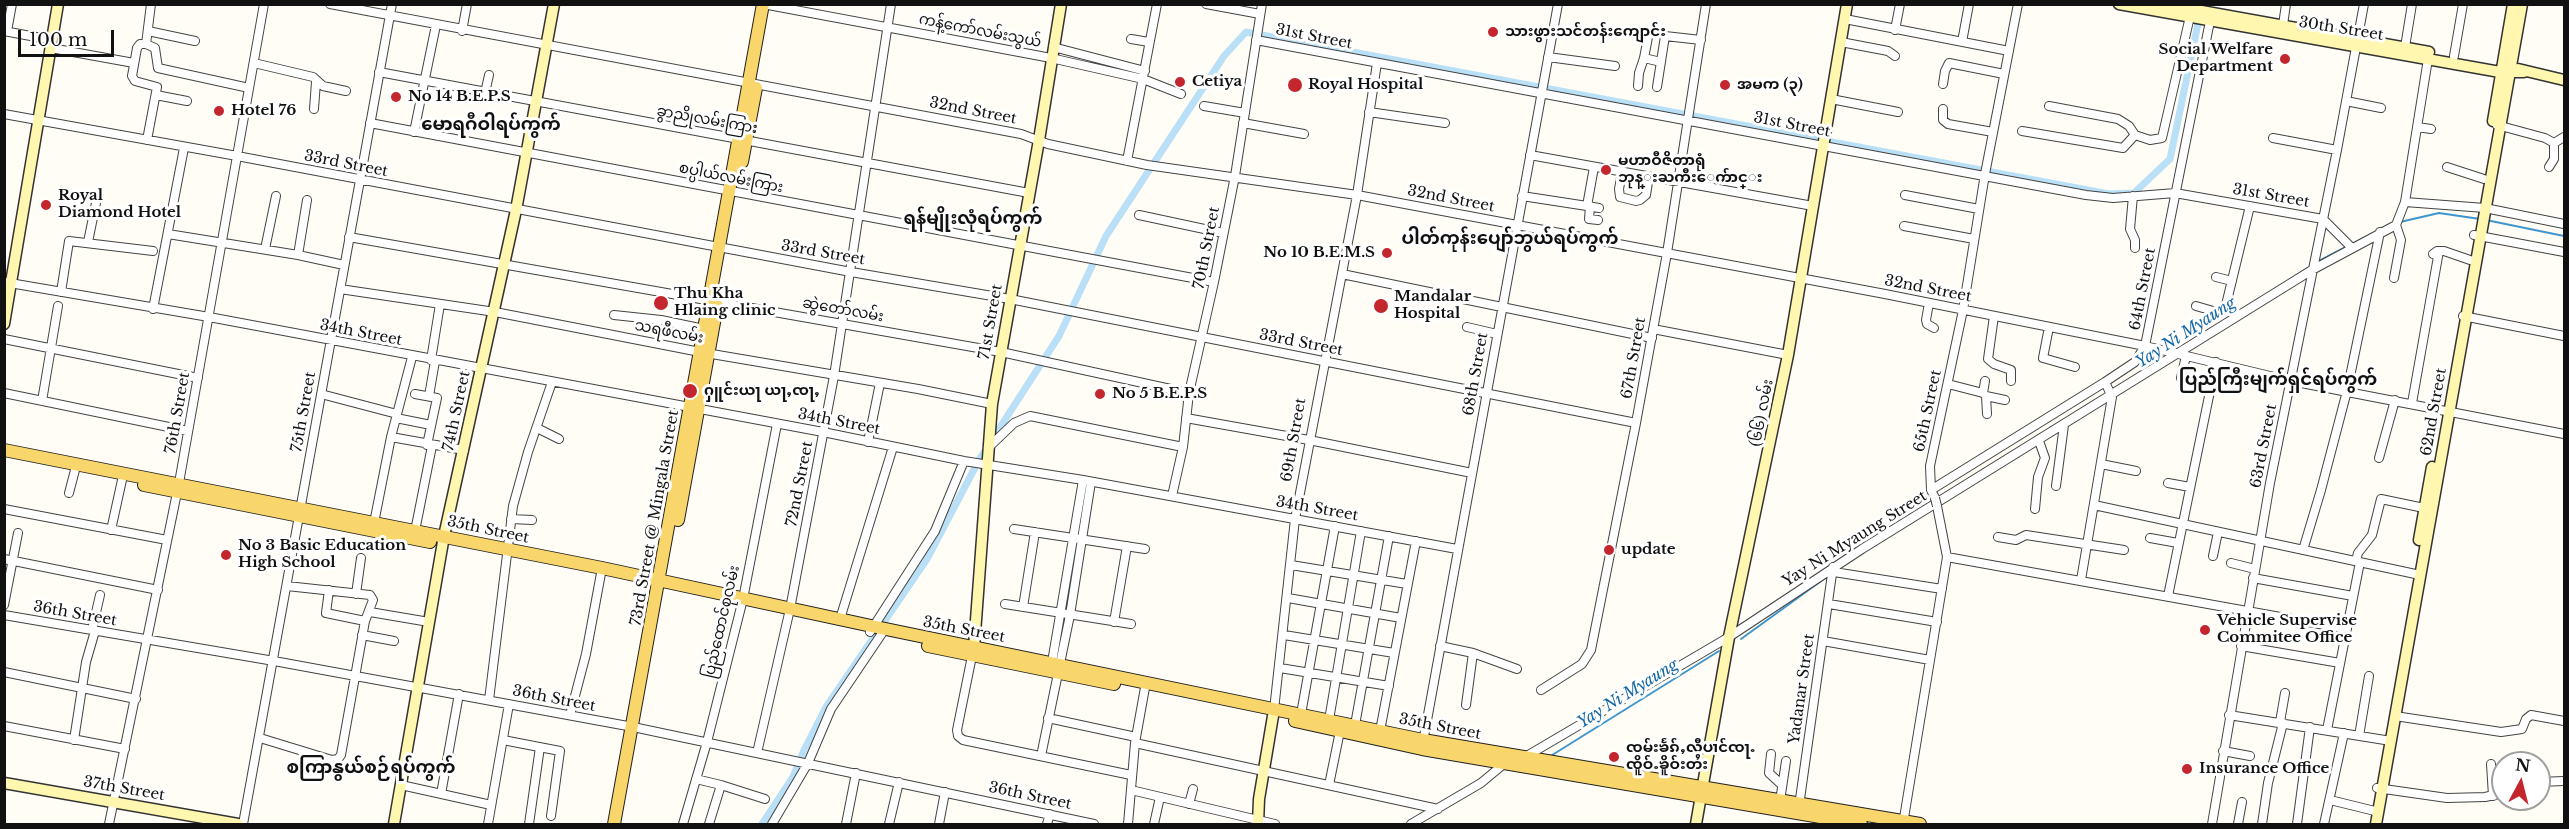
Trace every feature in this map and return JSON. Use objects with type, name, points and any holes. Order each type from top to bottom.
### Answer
[{"type":"main road","points":[[4,324],[8,282],[58,4]]},
{"type":"main road","name":"74th Street","points":[[394,825],[444,540],[505,264],[554,4]]},
{"type":"main road","name":"71st Street","points":[[973,651],[984,465],[992,404],[1039,140],[1060,4]]},
{"type":"main road","name":"(၆၆) လမ်း","points":[[1696,825],[1729,637],[1788,356],[1847,4]]},
{"type":"main road","name":"30th Street","points":[[2119,4],[2283,25],[2428,59],[2565,80]]},
{"type":"main road","name":"30th Street","points":[[2163,4],[2198,14],[2358,43],[2405,47],[2505,69]]},
{"type":"main road","name":"62nd Street","points":[[2376,825],[2376,811],[2388,741],[2496,125],[2513,4]]},
{"type":"main road","name":"62nd Street","points":[[2505,69],[2522,4]]},
{"type":"main road","name":"73rd Street @ Mingala Street","points":[[621,825],[636,728],[767,5]]},
{"type":"main road","name":"62nd Street","points":[[2481,213],[2484,179],[2496,125]]},
{"type":"main road","name":"62nd Street","points":[[2464,316],[2469,260],[2477,236]]},
{"type":"main road","name":"73rd Street @ Mingala Street","points":[[704,353],[704,329],[713,301]]},
{"type":"main road","name":"62nd Street","points":[[2388,741],[2395,716],[2417,574],[2424,508],[2447,409]]},
{"type":"main road","name":"35th Street","points":[[4,450],[1146,686],[1274,713],[1340,731],[1523,758],[1607,777]]},
{"type":"main road","name":"35th Street","points":[[4,458],[179,488]]},
{"type":"main road","name":"35th Street","points":[[356,524],[374,523],[415,531],[444,540]]},
{"type":"main road","name":"35th Street","points":[[790,612],[840,619],[877,631]]},
{"type":"main road","name":"35th Street","points":[[1274,713],[1301,714],[1355,725],[1423,745],[1504,764],[1607,777],[1799,809],[1920,825]]},
{"type":"main road","name":"69th Street","points":[[1257,822],[1274,713]]},
{"type":"main road","name":"73rd Street @ Mingala Street","points":[[614,825],[636,728]]},
{"type":"main road","name":"37th Street","points":[[4,783],[238,825]]},
{"type":"main road","name":"35th Street","points":[[1702,793],[1780,801],[1799,809],[1861,825]]},
{"type":"main road","name":"62nd Street","points":[[2370,825],[2376,811]]},
{"type":"street","points":[[12,4],[6,31],[134,63]]},
{"type":"street","points":[[146,44],[151,4]]},
{"type":"street","name":"76th Street","points":[[109,825],[179,488],[264,4]]},
{"type":"street","name":"32nd Street","points":[[330,4],[462,31],[1021,134],[1147,165],[1357,195],[1929,303],[2145,346],[2291,381],[2447,409],[2565,434]]},
{"type":"street","name":"75th Street","points":[[243,825],[392,4]]},
{"type":"street","points":[[462,31],[466,4]]},
{"type":"street","name":"72nd Street","points":[[757,753],[790,612],[834,376],[891,4]]},
{"type":"street","points":[[1127,161],[1157,4]]},
{"type":"street","name":"31st Street","points":[[1206,4],[1260,14]]},
{"type":"street","name":"70th Street","points":[[1172,496],[1183,447],[1189,393],[1235,176],[1262,4]]},
{"type":"street","name":"68th Street","points":[[1423,745],[1558,4]]},
{"type":"street","name":"67th Street","points":[[1541,690],[1582,664],[1588,657],[1652,338],[1706,4]]},
{"type":"street","points":[[1895,30],[1900,4]]},
{"type":"street","points":[[1962,42],[1969,4]]},
{"type":"street","name":"65th Street","points":[[1903,823],[1947,557],[1934,498],[1930,466],[1963,310],[1979,209],[2018,4]]},
{"type":"street","points":[[2283,25],[2286,4]]},
{"type":"street","name":"63rd Street","points":[[2212,825],[2259,541],[2364,4]]},
{"type":"street","points":[[2405,47],[2412,4]]},
{"type":"street","points":[[2454,56],[2463,4]]},
{"type":"street","name":"ကန့်ကော်လမ်းသွယ်","points":[[767,5],[1144,75]]},
{"type":"street","points":[[2049,106],[2118,119],[2135,135],[2158,141],[2163,137],[2198,14]]},
{"type":"street","name":"64th Street","points":[[2108,389],[2135,362],[2145,346],[2175,193],[2198,14]]},
{"type":"street","points":[[1845,19],[2008,51]]},
{"type":"street","points":[[414,132],[436,25]]},
{"type":"street","points":[[148,32],[195,41]]},
{"type":"street","points":[[1638,86],[1639,73],[1650,32],[1701,40]]},
{"type":"street","points":[[1657,87],[1665,36]]},
{"type":"street","name":"31st Street","points":[[1257,37],[1377,63],[1688,118],[1824,139],[2086,195],[2113,198],[2175,193],[2323,219]]},
{"type":"street","points":[[1131,39],[1149,42]]},
{"type":"street","points":[[1841,42],[1888,51],[1895,56]]},
{"type":"street","points":[[147,140],[157,87],[132,79],[137,48],[140,44],[155,48],[158,68],[249,88]]},
{"type":"street","points":[[1053,47],[1144,75],[1181,93]]},
{"type":"street","points":[[1548,57],[1615,66]]},
{"type":"street","points":[[1644,58],[1661,62]]},
{"type":"street","points":[[2394,278],[2401,240],[2397,225],[2405,202],[2428,59]]},
{"type":"street","points":[[254,63],[313,77],[323,86],[346,91]]},
{"type":"street","name":"69th Street","points":[[1274,713],[1295,519],[1357,195],[1377,63]]},
{"type":"street","points":[[1943,84],[1948,63],[2004,74]]},
{"type":"street","name":"ခွာညိုလမ်းကြား","points":[[379,72],[1029,193]]},
{"type":"street","points":[[485,93],[489,75]]},
{"type":"street","points":[[314,109],[316,82]]},
{"type":"street","points":[[156,94],[187,101]]},
{"type":"street","points":[[1831,99],[1898,112]]},
{"type":"street","points":[[2346,101],[2376,105],[2381,108]]},
{"type":"street","points":[[1204,106],[1245,113]]},
{"type":"street","points":[[1943,110],[1943,120],[1948,124],[1993,132]]},
{"type":"street","points":[[1369,112],[1445,123]]},
{"type":"street","name":"33rd Street","points":[[4,114],[851,272],[1059,308],[1636,423]]},
{"type":"street","name":"စပ္ပါယ်လမ်းကြား","points":[[370,123],[1214,282]]},
{"type":"street","points":[[1243,123],[1304,134]]},
{"type":"street","points":[[2496,125],[2545,138],[2554,143]]},
{"type":"street","points":[[2417,127],[2431,129]]},
{"type":"street","points":[[2022,131],[2123,148],[2135,135]]},
{"type":"street","points":[[2554,143],[2565,137]]},
{"type":"street","points":[[2273,138],[2337,150]]},
{"type":"street","points":[[2548,167],[2554,159],[2554,143]]},
{"type":"street","points":[[153,309],[184,147]]},
{"type":"street","points":[[1530,155],[1679,180],[1813,206]]},
{"type":"street","points":[[1594,167],[1588,206],[1589,218],[1598,220]]},
{"type":"street","points":[[2447,167],[2484,179]]},
{"type":"street","points":[[1622,172],[1620,197],[1636,201],[1646,195],[1649,176]]},
{"type":"street","points":[[88,242],[98,193]]},
{"type":"street","points":[[1905,195],[1979,209]]},
{"type":"street","points":[[265,249],[276,196]]},
{"type":"street","points":[[1522,196],[1599,208]]},
{"type":"street","points":[[2133,196],[2130,230],[2135,240],[2135,248]]},
{"type":"street","points":[[298,255],[308,200]]},
{"type":"street","points":[[2405,202],[2565,224]]},
{"type":"street","points":[[2196,306],[2215,313],[2223,312],[2228,304],[2250,206]]},
{"type":"street","points":[[1139,215],[1223,233]]},
{"type":"street","points":[[2323,219],[2350,245]]},
{"type":"street","name":"Yay Ni Myaung Street","points":[[1411,825],[1481,783],[1504,764],[1523,758],[1729,637],[2064,425],[2108,389],[2177,354],[2313,266],[2350,245],[2397,225]]},
{"type":"street","points":[[1904,226],[1974,239]]},
{"type":"street","points":[[2302,550],[2322,490],[2347,391],[2380,232]]},
{"type":"street","points":[[168,234],[265,249],[344,265]]},
{"type":"street","points":[[2477,236],[2565,252]]},
{"type":"street","name":"ဆွဲတော်လမ်း","points":[[350,237],[1029,357],[1189,393]]},
{"type":"street","points":[[62,292],[69,241],[153,251]]},
{"type":"street","points":[[2412,403],[2436,253],[2469,260]]},
{"type":"street","points":[[1342,274],[1502,305],[1652,338]]},
{"type":"street","points":[[2216,277],[2232,281]]},
{"type":"street","name":"34th Street","points":[[8,282],[209,317],[412,357],[823,432],[966,462],[1172,496],[1457,549]]},
{"type":"street","name":"သရဖီလမ်း","points":[[340,289],[495,312],[704,353],[992,404]]},
{"type":"street","points":[[1929,303],[1926,320],[1927,324],[1934,328]]},
{"type":"street","points":[[429,396],[440,304]]},
{"type":"street","points":[[42,401],[58,306]]},
{"type":"street","points":[[614,315],[661,320],[704,329]]},
{"type":"street","points":[[1994,316],[1988,359],[1990,363],[2011,370],[2011,381]]},
{"type":"street","points":[[2464,316],[2565,336]]},
{"type":"street","points":[[1467,327],[1497,334]]},
{"type":"street","points":[[2049,327],[2043,358],[2075,368]]},
{"type":"street","points":[[1653,328],[1788,356]]},
{"type":"street","points":[[4,339],[198,378]]},
{"type":"street","points":[[2177,354],[2181,378]]},
{"type":"street","points":[[374,523],[412,357]]},
{"type":"street","points":[[2168,596],[2216,362]]},
{"type":"street","points":[[1985,381],[1987,414]]},
{"type":"street","points":[[489,700],[507,553],[518,486],[552,382]]},
{"type":"street","points":[[868,442],[880,383]]},
{"type":"street","points":[[1948,384],[2005,400]]},
{"type":"street","points":[[2081,580],[2101,464],[2108,389]]},
{"type":"street","points":[[1934,498],[2108,389]]},
{"type":"street","points":[[4,393],[188,431]]},
{"type":"street","points":[[321,394],[431,425]]},
{"type":"street","points":[[415,531],[430,445],[431,425],[437,401],[437,398],[416,394]]},
{"type":"street","points":[[2379,458],[2395,400]]},
{"type":"street","points":[[988,447],[1014,423],[1030,416],[1183,447]]},
{"type":"street","points":[[1186,418],[1472,473]]},
{"type":"street","name":"ပြည်ထောင်စုလမ်း","points":[[682,825],[707,742],[742,602],[777,424]]},
{"type":"street","points":[[2056,486],[2064,425]]},
{"type":"street","points":[[537,428],[559,439]]},
{"type":"street","points":[[392,437],[464,450]]},
{"type":"street","points":[[2035,508],[2038,477],[2045,458],[2038,441]]},
{"type":"street","points":[[840,619],[892,447]]},
{"type":"street","points":[[772,825],[831,709],[935,531],[966,462]]},
{"type":"street","points":[[2101,464],[2136,471]]},
{"type":"street","points":[[69,493],[75,470]]},
{"type":"street","points":[[111,530],[122,480]]},
{"type":"street","points":[[1066,614],[1075,538],[1087,481]]},
{"type":"street","points":[[1041,756],[1055,668],[1084,540],[1087,481]]},
{"type":"street","points":[[2168,483],[2190,487]]},
{"type":"street","points":[[2327,730],[2353,596],[2358,553],[2372,535],[2381,499],[2424,508]]},
{"type":"street","points":[[2094,505],[2417,574]]},
{"type":"street","points":[[4,509],[167,540]]},
{"type":"street","points":[[512,519],[532,520]]},
{"type":"street","points":[[1301,714],[1335,526]]},
{"type":"street","points":[[1014,529],[1145,549]]},
{"type":"street","points":[[1329,720],[1362,531]]},
{"type":"street","points":[[1023,607],[1035,532]]},
{"type":"street","points":[[2213,556],[2218,532]]},
{"type":"street","points":[[4,605],[8,560],[18,533]]},
{"type":"street","points":[[1998,537],[2016,540],[2023,535],[2124,550]]},
{"type":"street","points":[[1355,725],[1389,536]]},
{"type":"street","points":[[2150,538],[2178,543]]},
{"type":"street","points":[[1380,731],[1416,541]]},
{"type":"street","points":[[1114,622],[1127,546]]},
{"type":"street","points":[[1947,557],[2347,629]]},
{"type":"street","points":[[356,594],[361,558]]},
{"type":"street","points":[[8,560],[158,590]]},
{"type":"street","points":[[2231,563],[2255,569]]},
{"type":"street","points":[[1291,565],[1407,584]]},
{"type":"street","points":[[1834,570],[1942,589]]},
{"type":"street","name":"Yadanar Street","points":[[1799,809],[1834,570]]},
{"type":"street","points":[[570,715],[602,572]]},
{"type":"street","points":[[2253,578],[2353,596]]},
{"type":"street","points":[[260,738],[332,760],[338,759],[341,754],[365,621],[370,612],[373,596],[287,586]]},
{"type":"street","points":[[329,590],[326,613],[365,621]]},
{"type":"street","points":[[74,740],[86,662],[100,595]]},
{"type":"street","points":[[1287,598],[1401,618]]},
{"type":"street","points":[[1005,604],[1131,624]]},
{"type":"street","points":[[1828,604],[1937,621]]},
{"type":"street","points":[[370,612],[429,622]]},
{"type":"street","name":"36th Street","points":[[4,615],[354,675],[570,715],[899,782],[1095,825]]},
{"type":"street","points":[[1284,634],[1395,652]]},
{"type":"street","points":[[362,635],[394,641]]},
{"type":"street","points":[[1822,641],[1930,660]]},
{"type":"street","points":[[1440,646],[1517,669]]},
{"type":"street","points":[[2241,646],[2340,663]]},
{"type":"street","points":[[973,651],[957,736],[963,740],[1131,775]]},
{"type":"street","points":[[1466,705],[1473,654]]},
{"type":"street","points":[[1280,668],[1389,686]]},
{"type":"street","points":[[4,672],[136,699]]},
{"type":"street","points":[[2359,736],[2369,676]]},
{"type":"street","points":[[1128,825],[1135,740],[1146,686]]},
{"type":"street","points":[[2262,825],[2268,783],[2282,722],[2285,693]]},
{"type":"street","points":[[441,794],[459,694]]},
{"type":"street","points":[[488,825],[509,704]]},
{"type":"street","points":[[2229,715],[2388,741]]},
{"type":"street","points":[[2395,716],[2501,732],[2522,729],[2526,719],[2531,716],[2565,721]]},
{"type":"street","points":[[1048,718],[1264,771],[1438,808]]},
{"type":"street","points":[[4,726],[125,749]]},
{"type":"street","points":[[2296,825],[2310,727]]},
{"type":"street","points":[[1329,784],[1340,731]]},
{"type":"street","points":[[2324,825],[2344,733]]},
{"type":"street","points":[[503,740],[559,750],[561,753],[551,816]]},
{"type":"street","points":[[529,825],[540,747]]},
{"type":"street","points":[[2223,751],[2250,756]]},
{"type":"street","points":[[1771,754],[1769,774],[1782,785]]},
{"type":"street","points":[[1780,801],[1786,761]]},
{"type":"street","points":[[846,825],[856,773]]},
{"type":"street","points":[[696,780],[721,785],[765,799]]},
{"type":"street","points":[[889,825],[899,782]]},
{"type":"street","points":[[401,785],[491,805]]},
{"type":"street","points":[[709,825],[721,785]]},
{"type":"street","points":[[1189,804],[1193,789]]},
{"type":"street","points":[[2380,789],[2447,798],[2491,797]]},
{"type":"street","points":[[1131,790],[1275,825]]},
{"type":"street","points":[[939,825],[945,792]]},
{"type":"street","points":[[1154,825],[1160,797]]},
{"type":"street","points":[[2330,800],[2376,811]]},
{"type":"street","points":[[2238,825],[2242,802]]},
{"type":"street","points":[[1047,825],[1050,814]]},
{"type":"waterway","points":[[762,824],[793,777],[826,707],[927,559],[979,460],[1059,336],[1106,236],[1224,56],[1246,32],[2109,194],[2134,193],[2170,159],[2202,4]]},
{"type":"waterway","name":"Yay Ni Myaung","points":[[2400,222],[2439,213],[2480,219]]},
{"type":"waterway","name":"Yay Ni Myaung","points":[[2486,220],[2564,236]]},
{"type":"waterway","name":"Yay Ni Myaung","points":[[2352,244],[2368,236]]},
{"type":"waterway","name":"Yay Ni Myaung","points":[[2317,262],[2346,247]]},
{"type":"waterway","name":"Yay Ni Myaung","points":[[2289,280],[2312,265]]},
{"type":"waterway","name":"Yay Ni Myaung","points":[[1741,639],[1828,576]]},
{"type":"waterway","name":"Yay Ni Myaung","points":[[1549,757],[1719,651]]},
{"type":"place","name":"သားဖွားသင်တန်းကျောင်း","points":[[1493,32]]},
{"type":"place","name":"Social Welfare Department","points":[[2285,59]]},
{"type":"place","name":"Cetiya","points":[[1180,82]]},
{"type":"place","name":"Royal Hospital","points":[[1295,85]]},
{"type":"place","name":"အမက (၃)","points":[[1725,85]]},
{"type":"place","name":"No 14 B.E.P.S","points":[[396,97]]},
{"type":"place","name":"Hotel 76","points":[[219,111]]},
{"type":"place","name":"မဟာဝီဇိတာရုံ ဘုန္းႀကီးေက်ာင္း","points":[[1606,170]]},
{"type":"place","name":"Royal Diamond Hotel","points":[[46,205]]},
{"type":"place","name":"No 10 B.E.M.S","points":[[1387,253]]},
{"type":"place","name":"Thu Kha Hlaing clinic","points":[[661,303]]},
{"type":"place","name":"Mandalar Hospital","points":[[1381,306]]},
{"type":"place","name":"ႁူင်းယႃ ယႃႇၸႃႇ","points":[[690,391]]},
{"type":"place","name":"No 5 B.E.P.S","points":[[1100,394]]},
{"type":"place","name":"update","points":[[1609,550]]},
{"type":"place","name":"No 3 Basic Education High School","points":[[226,555]]},
{"type":"place","name":"Vehicle Supervise Commitee Office","points":[[2205,630]]},
{"type":"place","name":"ၸုမ်းၶႅၵ်ႇလီပၢင်ၸႃႉ ၸိူဝ်ႉၶိူဝ်းတႆး","points":[[1614,757]]},
{"type":"place","name":"Insurance Office","points":[[2187,769]]},
{"type":"district","name":"မောရဂီဝါရပ်ကွက်","points":[[491,125]]},
{"type":"district","name":"ရန်မျိုးလုံရပ်ကွက်","points":[[973,219]]},
{"type":"district","name":"ပါတ်ကုန်းပျော်ဘွယ်ရပ်ကွက်","points":[[1510,239]]},
{"type":"district","name":"ပြည်ကြီးမျက်ရှင်ရပ်ကွက်","points":[[2278,380]]},
{"type":"district","name":"စကြာနွယ်စဉ်ရပ်ကွက်","points":[[371,768]]}]
